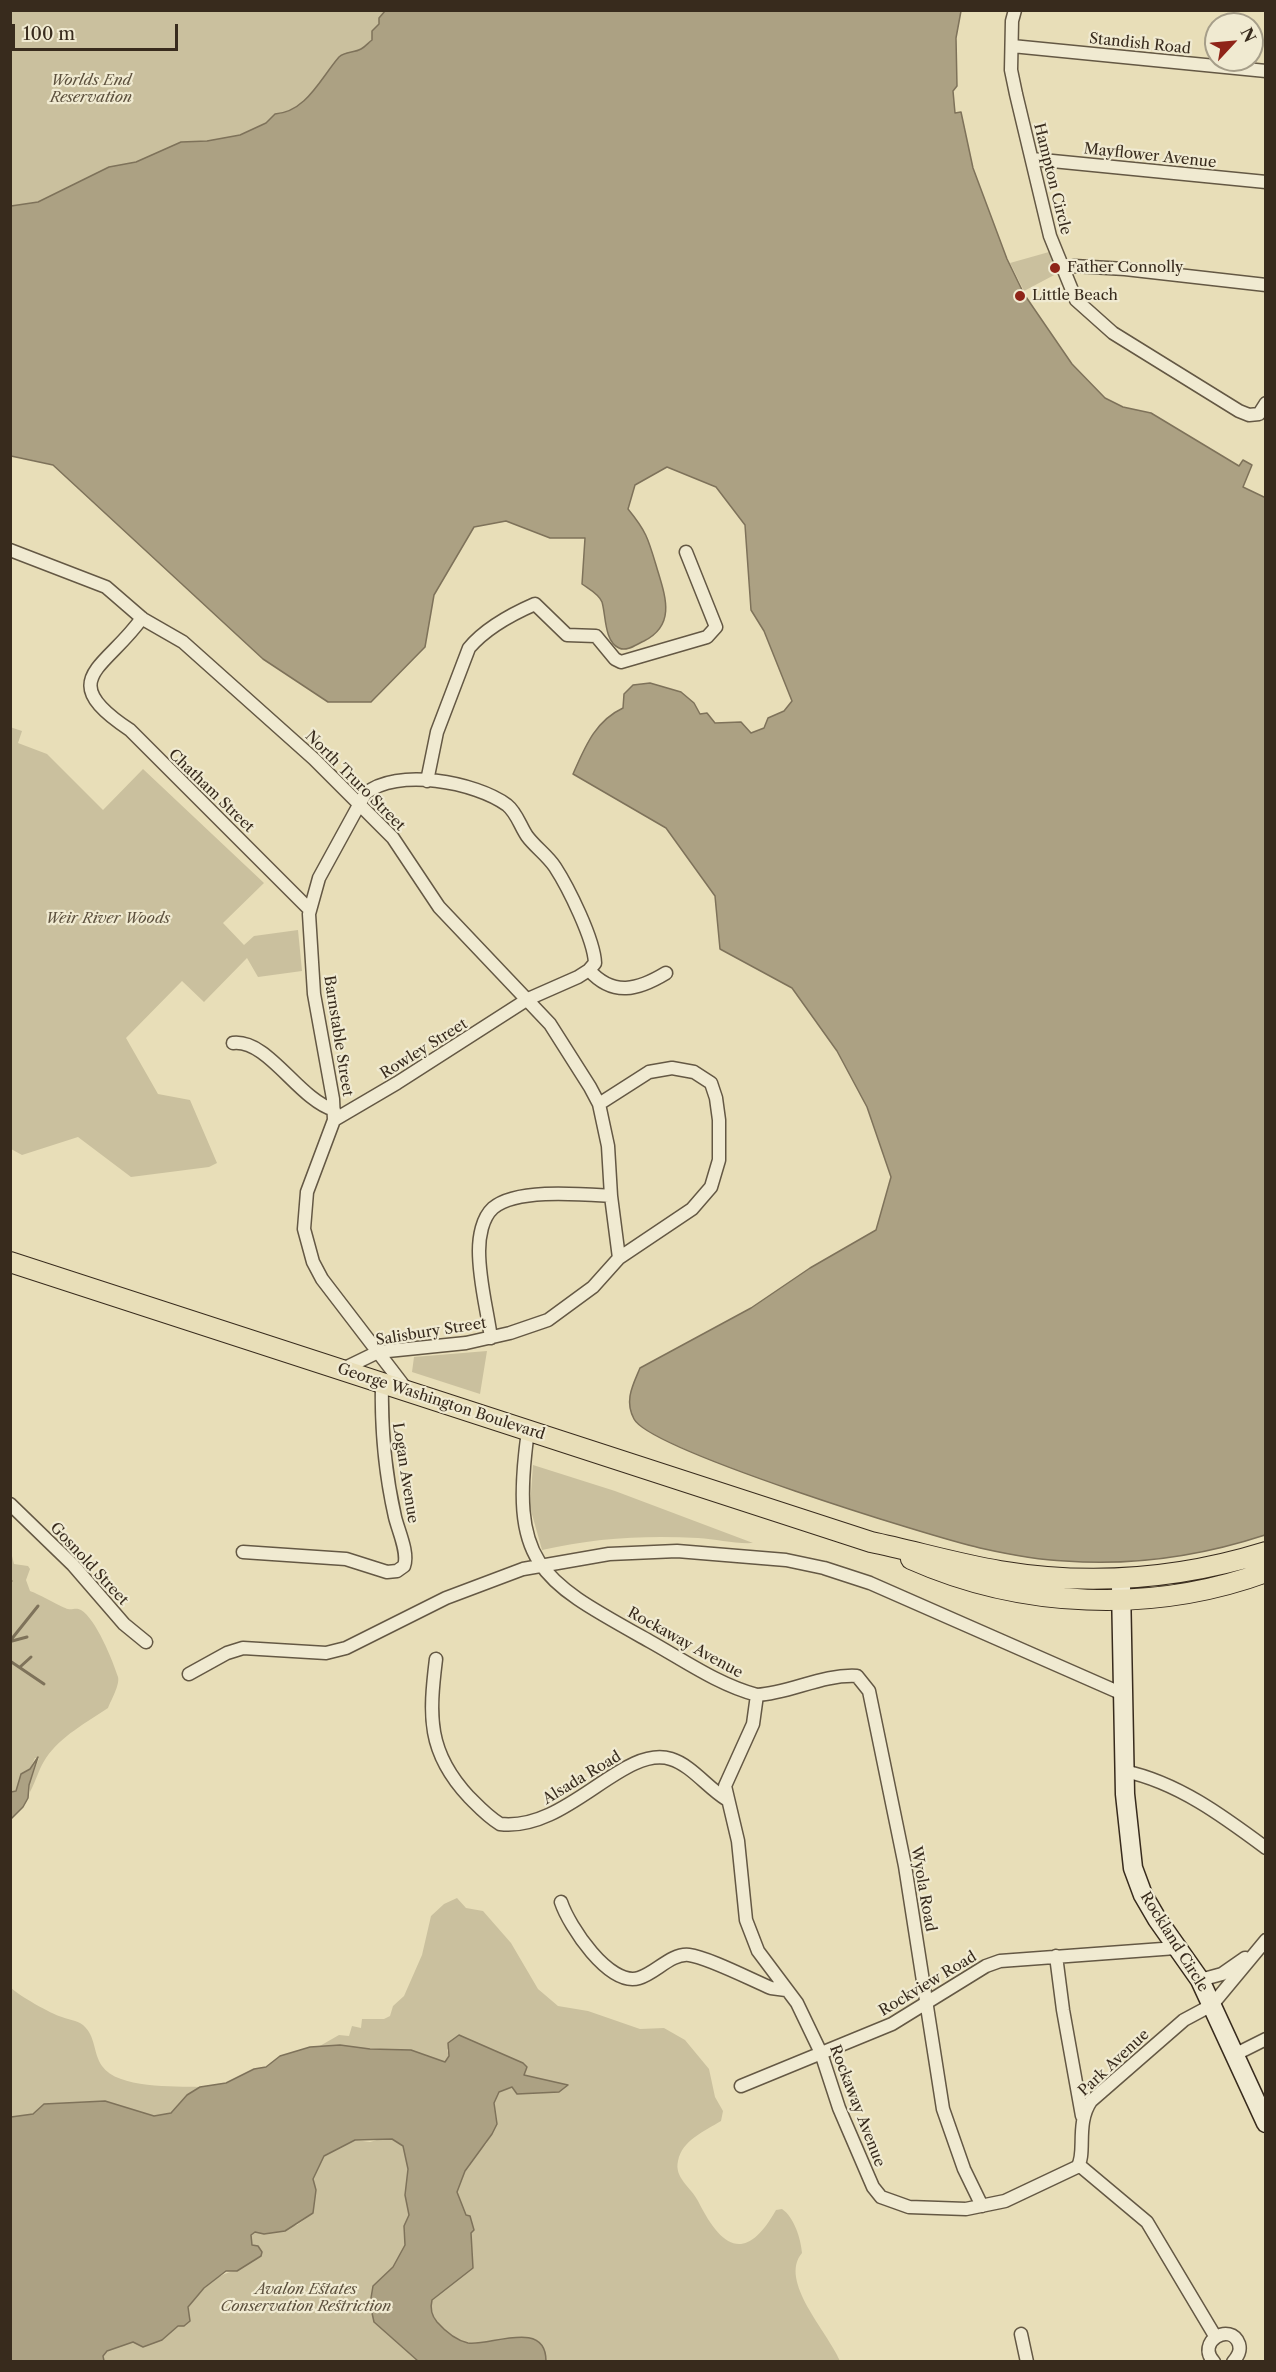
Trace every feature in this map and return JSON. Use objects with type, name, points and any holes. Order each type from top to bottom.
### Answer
[{"type":"main road","name":"George Washington Boulevard","points":[[10,1262],[871,1542],[933,1569],[1017,1594],[1059,1598],[1121,1589],[1266,1552]]},
{"type":"main road","name":"George Washington Boulevard","points":[[1121,1589],[1201,1590],[1266,1572]]},
{"type":"street","name":"Hampton Circle","points":[[1014,10],[1011,70],[1050,236],[1076,300],[1090,314],[1141,352],[1239,411],[1249,415],[1259,414],[1266,403]]},
{"type":"street","name":"Standish Road","points":[[1012,46],[1266,71]]},
{"type":"street","name":"Mayflower Avenue","points":[[1032,159],[1266,182]]},
{"type":"street","points":[[1062,269],[1074,266],[1114,268],[1266,285]]},
{"type":"street","name":"North Truro Street","points":[[10,550],[106,587],[142,618],[183,642],[314,759],[393,838],[439,907],[528,999],[568,1050],[599,1104],[608,1146],[611,1196],[619,1258]]},
{"type":"street","points":[[428,781],[437,732],[469,648],[492,628],[535,604],[567,635],[577,637],[592,634],[615,659],[621,662],[707,637],[716,627],[686,552]]},
{"type":"street","name":"Chatham Street","points":[[142,618],[96,670],[90,681],[90,695],[98,707],[130,730],[310,910]]},
{"type":"street","name":"Barnstable Street","points":[[407,1390],[322,1279],[310,1254],[304,1229],[307,1192],[334,1115],[314,994],[310,910],[312,893],[328,858],[365,794],[384,782],[409,779],[466,788],[507,805],[527,836],[555,867],[588,933],[595,963],[589,970]]},
{"type":"street","points":[[589,970],[599,981],[623,989],[648,982],[666,973]]},
{"type":"street","name":"Rowley Street","points":[[334,1115],[380,1094],[528,999],[555,989],[589,970]]},
{"type":"street","points":[[233,1043],[255,1046],[297,1086],[334,1115]]},
{"type":"street","name":"Salisbury Street","points":[[343,1369],[378,1352],[438,1348],[491,1338],[548,1320],[593,1287],[619,1258],[692,1209],[711,1187],[719,1160],[716,1098],[711,1083],[694,1072],[672,1068],[649,1072],[599,1104]]},
{"type":"street","points":[[491,1338],[479,1251],[484,1220],[493,1208],[515,1198],[532,1196],[611,1196]]},
{"type":"street","name":"Logan Avenue","points":[[243,1552],[346,1559],[387,1572],[397,1571],[404,1566],[405,1555],[391,1497],[382,1429],[382,1382]]},
{"type":"street","name":"Rockaway Avenue","points":[[528,1431],[522,1479],[524,1526],[541,1565],[555,1583],[569,1594],[715,1678],[757,1695],[753,1724],[725,1786],[726,1799],[738,1841],[743,1906],[750,1935],[758,1951],[797,2003],[821,2053],[839,2108],[877,2193],[890,2201],[918,2208],[956,2210],[982,2206]]},
{"type":"street","name":"Gosnold Street","points":[[10,1504],[73,1565],[124,1624],[146,1642]]},
{"type":"street","points":[[189,1674],[227,1653],[243,1648],[258,1647],[295,1653],[326,1653],[370,1638],[455,1594],[507,1573],[609,1554],[677,1551],[764,1557],[803,1563],[870,1583],[1125,1695]]},
{"type":"street","name":"Rockland Circle","points":[[1121,1589],[1125,1695],[1124,1772],[1126,1817],[1133,1868],[1143,1895],[1176,1948],[1200,1980],[1266,2123]]},
{"type":"street","name":"Alsada Road","points":[[436,1659],[432,1694],[433,1735],[444,1766],[482,1810],[500,1824],[532,1823],[573,1804],[632,1765],[663,1757],[684,1765],[726,1799]]},
{"type":"street","name":"Wyola Road","points":[[757,1695],[780,1692],[843,1675],[856,1676],[869,1691],[894,1811],[928,2004],[943,2109],[964,2169],[982,2206]]},
{"type":"street","points":[[1124,1772],[1154,1779],[1213,1810],[1266,1848]]},
{"type":"street","points":[[561,1902],[585,1943],[604,1965],[622,1978],[642,1978],[669,1961],[690,1955],[771,1988],[786,1990]]},
{"type":"street","name":"Park Avenue","points":[[1200,1980],[1222,1974],[1266,1940]]},
{"type":"street","name":"Rockview Road","points":[[741,2086],[892,2024],[928,2004],[986,1966],[1000,1961],[1176,1948]]},
{"type":"street","name":"Park Avenue","points":[[1079,2165],[1082,2116],[1096,2095],[1184,2020],[1212,2005],[1253,1952]]},
{"type":"street","points":[[1056,1956],[1082,2116]]},
{"type":"street","points":[[1234,2055],[1266,2039]]},
{"type":"street","points":[[982,2206],[1005,2201],[1079,2165],[1147,2222],[1215,2336]]},
{"type":"street","points":[[1214,2361],[1208,2349],[1215,2336],[1225,2333],[1238,2342],[1239,2352],[1233,2361]]},
{"type":"street","points":[[1021,2334],[1027,2361]]},
{"type":"green space","name":"Worlds End Reservation","points":[[11,11],[385,11],[379,18],[376,33],[369,42],[361,49],[341,56],[304,101],[286,112],[275,114],[266,123],[240,135],[207,141],[181,142],[136,162],[109,167],[38,202],[11,206]]},
{"type":"green space","points":[[1049,252],[1058,273],[1024,291],[1010,263]]},
{"type":"green space","name":"Weir River Woods","points":[[10,727],[22,731],[18,743],[47,754],[103,810],[143,769],[264,883],[223,923],[244,945],[254,936],[298,930],[302,971],[258,977],[247,958],[204,1002],[182,981],[126,1038],[158,1094],[190,1100],[217,1163],[209,1167],[131,1177],[78,1137],[22,1155],[11,1149]]},
{"type":"green space","points":[[487,1351],[480,1394],[412,1372],[414,1357]]},
{"type":"green space","points":[[533,1465],[615,1491],[753,1543],[698,1538],[639,1537],[600,1540],[542,1550],[530,1507]]},
{"type":"green space","points":[[10,1548],[14,1564],[28,1566],[30,1569],[26,1580],[30,1591],[65,1608],[79,1609],[87,1615],[103,1641],[118,1677],[117,1688],[108,1708],[74,1730],[52,1750],[30,1792],[29,1785],[39,1758],[35,1758],[30,1769],[21,1774],[18,1788],[12,1793]]},
{"type":"green space","points":[[457,1898],[466,1908],[483,1911],[511,1943],[538,1989],[558,2006],[588,2011],[640,2029],[664,2028],[685,2040],[709,2069],[715,2097],[723,2111],[721,2121],[695,2137],[684,2147],[678,2161],[678,2172],[716,2230],[725,2239],[734,2243],[744,2243],[754,2238],[765,2227],[776,2210],[782,2209],[790,2217],[798,2235],[802,2253],[796,2264],[796,2278],[800,2292],[840,2361],[546,2361],[543,2348],[537,2341],[527,2337],[468,2343],[451,2335],[437,2322],[432,2312],[432,2300],[473,2267],[471,2233],[457,2192],[465,2171],[480,2148],[486,2144],[495,2126],[494,2102],[499,2092],[513,2087],[517,2094],[559,2092],[553,2083],[524,2075],[459,2035],[447,2050],[449,2056],[445,2062],[411,2050],[318,2047],[339,2035],[349,2036],[352,2026],[361,2028],[362,2019],[384,2019],[390,2016],[393,2006],[404,1996],[422,1955],[431,1916],[444,1904]]},
{"type":"green space","points":[[10,1987],[43,2008],[83,2025],[90,2034],[102,2066],[120,2079],[147,2085],[200,2087],[187,2095],[171,2113],[154,2116],[105,2101],[44,2104],[33,2114],[11,2117]]},
{"type":"green space","name":"Avalon Estates Conservation Restriction","points":[[392,2139],[403,2146],[408,2169],[405,2195],[409,2215],[404,2226],[405,2245],[393,2267],[373,2286],[374,2322],[418,2361],[104,2362],[103,2355],[115,2347],[162,2340],[178,2326],[190,2321],[188,2307],[216,2279],[229,2272],[237,2271],[252,2245],[251,2235],[255,2232],[297,2225],[313,2213],[316,2190],[313,2179],[324,2156],[355,2140],[370,2142]]},
{"type":"shaded area","points":[[385,11],[961,11],[956,38],[957,86],[953,91],[955,113],[961,112],[973,168],[1007,259],[1024,294],[1072,364],[1105,398],[1123,407],[1151,413],[1239,466],[1243,460],[1252,465],[1243,487],[1266,498],[1265,1535],[1216,1549],[1141,1561],[1090,1562],[1011,1554],[952,1541],[908,1528],[738,1471],[651,1433],[634,1419],[630,1399],[640,1368],[751,1308],[810,1268],[876,1230],[891,1177],[867,1107],[837,1051],[792,988],[720,949],[715,896],[666,828],[573,774],[598,727],[613,713],[623,708],[624,694],[633,685],[650,683],[681,692],[694,703],[700,714],[707,713],[715,723],[741,722],[751,733],[764,728],[768,718],[784,711],[792,701],[764,631],[751,610],[745,525],[716,487],[667,467],[635,485],[628,509],[643,529],[648,541],[666,607],[661,626],[655,634],[644,641],[622,649],[614,645],[611,640],[601,599],[582,584],[585,538],[550,538],[506,521],[474,527],[434,595],[425,647],[371,702],[328,702],[263,659],[53,465],[11,456],[11,206],[38,202],[109,167],[136,162],[181,142],[207,141],[240,135],[266,123],[275,114],[286,112],[304,101],[341,55],[361,49],[372,40],[372,31],[379,24],[379,18]]},
{"type":"shaded area","points":[[38,1757],[29,1785],[28,1798],[11,1819],[11,1792],[16,1791],[21,1774],[30,1769]]},
{"type":"shaded area","points":[[459,2035],[523,2063],[527,2067],[524,2075],[568,2085],[559,2092],[517,2094],[512,2087],[499,2092],[494,2103],[497,2124],[465,2171],[457,2192],[466,2215],[470,2216],[474,2230],[471,2233],[473,2268],[432,2300],[432,2312],[435,2320],[459,2340],[477,2343],[527,2337],[537,2341],[543,2348],[546,2361],[418,2361],[374,2322],[370,2304],[373,2286],[393,2267],[405,2245],[404,2226],[409,2215],[405,2195],[408,2169],[403,2146],[392,2139],[355,2140],[324,2156],[313,2179],[316,2190],[313,2213],[285,2231],[264,2234],[255,2232],[251,2235],[252,2245],[258,2246],[262,2252],[261,2256],[237,2271],[226,2271],[204,2288],[188,2307],[190,2321],[184,2326],[178,2326],[162,2340],[143,2347],[133,2342],[107,2351],[103,2356],[104,2361],[11,2361],[11,2117],[33,2114],[44,2104],[105,2101],[154,2116],[171,2113],[187,2095],[200,2087],[226,2083],[254,2069],[266,2067],[280,2056],[310,2047],[340,2045],[370,2049],[411,2050],[445,2062],[449,2056],[448,2043]]},
{"type":"waterway","points":[[10,1641],[38,1606]]},
{"type":"waterway","points":[[12,1641],[27,1637]]},
{"type":"waterway","points":[[20,1667],[31,1657]]},
{"type":"waterway","points":[[10,1661],[44,1684]]},
{"type":"place","name":"Father Connolly","points":[[1055,268]]},
{"type":"place","name":"Little Beach","points":[[1020,296]]}]
